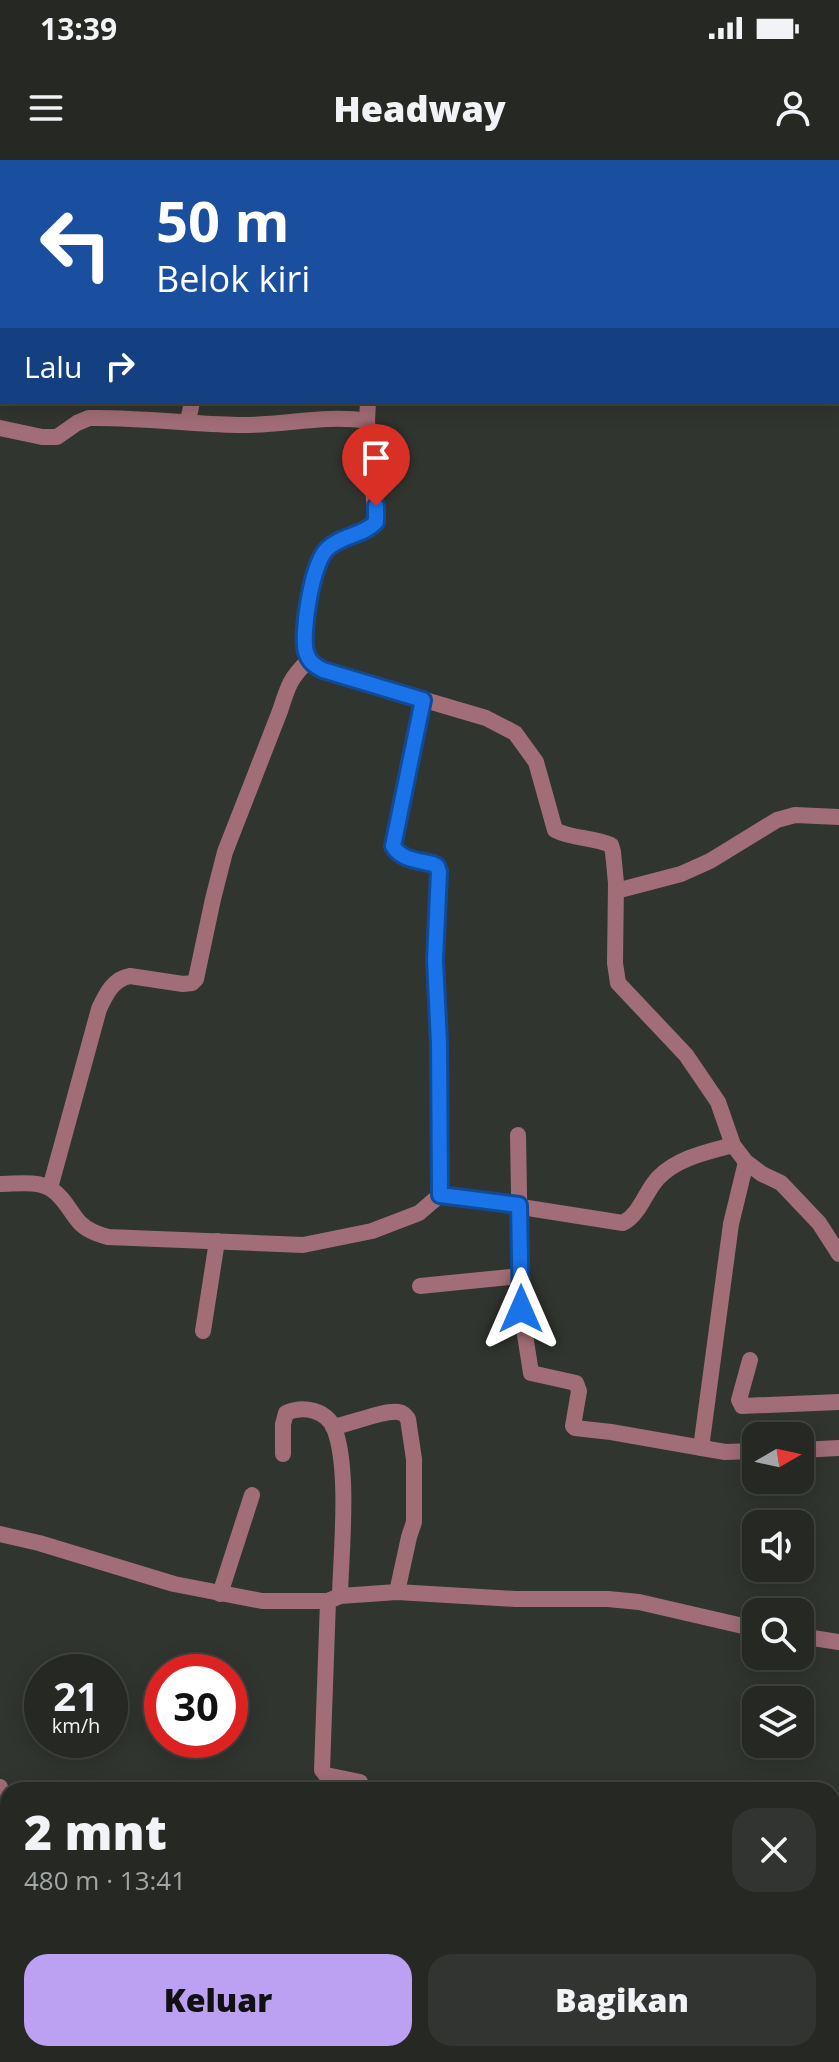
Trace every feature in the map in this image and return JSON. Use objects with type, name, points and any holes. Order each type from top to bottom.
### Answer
[{"type":"street","points":[[188,421],[192,404]]},
{"type":"street","points":[[368,404],[368,449],[376,522],[326,549],[319,560],[306,613],[305,648],[309,660],[323,670],[486,718],[515,733],[536,762],[555,830],[611,845],[616,891],[615,963],[618,983],[686,1055],[718,1102],[733,1145],[746,1162],[781,1183],[819,1223],[839,1254]]},
{"type":"street","points":[[0,428],[57,437],[89,418],[238,425],[345,417],[367,421]]},
{"type":"street","points":[[50,1188],[99,1009],[114,983],[121,977],[130,976],[183,984],[196,979],[225,852],[287,687],[295,672],[309,660]]},
{"type":"street","points":[[423,700],[393,846],[402,856],[433,864],[439,872],[435,960],[440,1195]]},
{"type":"street","points":[[616,891],[681,874],[710,861],[777,820],[795,815],[839,817]]},
{"type":"street","points":[[518,1135],[521,1309],[530,1372],[576,1383],[579,1391],[575,1428],[725,1452],[742,1451]]},
{"type":"street","points":[[0,1184],[33,1184],[50,1188],[67,1203],[82,1225],[108,1237],[303,1245],[372,1231],[419,1213],[440,1195],[623,1223],[635,1213],[659,1177],[671,1168],[699,1154],[733,1145]]},
{"type":"street","points":[[701,1448],[731,1224],[746,1162]]},
{"type":"street","points":[[203,1331],[217,1241]]},
{"type":"street","points":[[420,1286],[520,1276]]},
{"type":"street","points":[[750,1360],[740,1405],[754,1407],[839,1402]]},
{"type":"street","points":[[283,1454],[286,1413],[295,1409],[314,1411],[325,1416],[333,1427],[339,1447],[343,1487],[322,1770],[326,1775],[360,1782]]},
{"type":"street","points":[[333,1427],[398,1412],[408,1419],[414,1459],[414,1522],[397,1592]]},
{"type":"street","points":[[814,1449],[839,1448]]},
{"type":"street","points":[[220,1594],[252,1495]]},
{"type":"street","points":[[0,1534],[174,1584],[262,1601],[397,1592],[500,1598],[608,1599],[639,1602],[742,1626]]},
{"type":"street","points":[[814,1638],[839,1642]]},
{"type":"route","points":[[376,506],[376,522],[371,527],[326,549],[319,560],[306,613],[305,648],[309,660],[323,670],[423,700],[393,846],[402,856],[433,864],[439,872],[435,960],[440,1195],[519,1205],[521,1309]]}]
